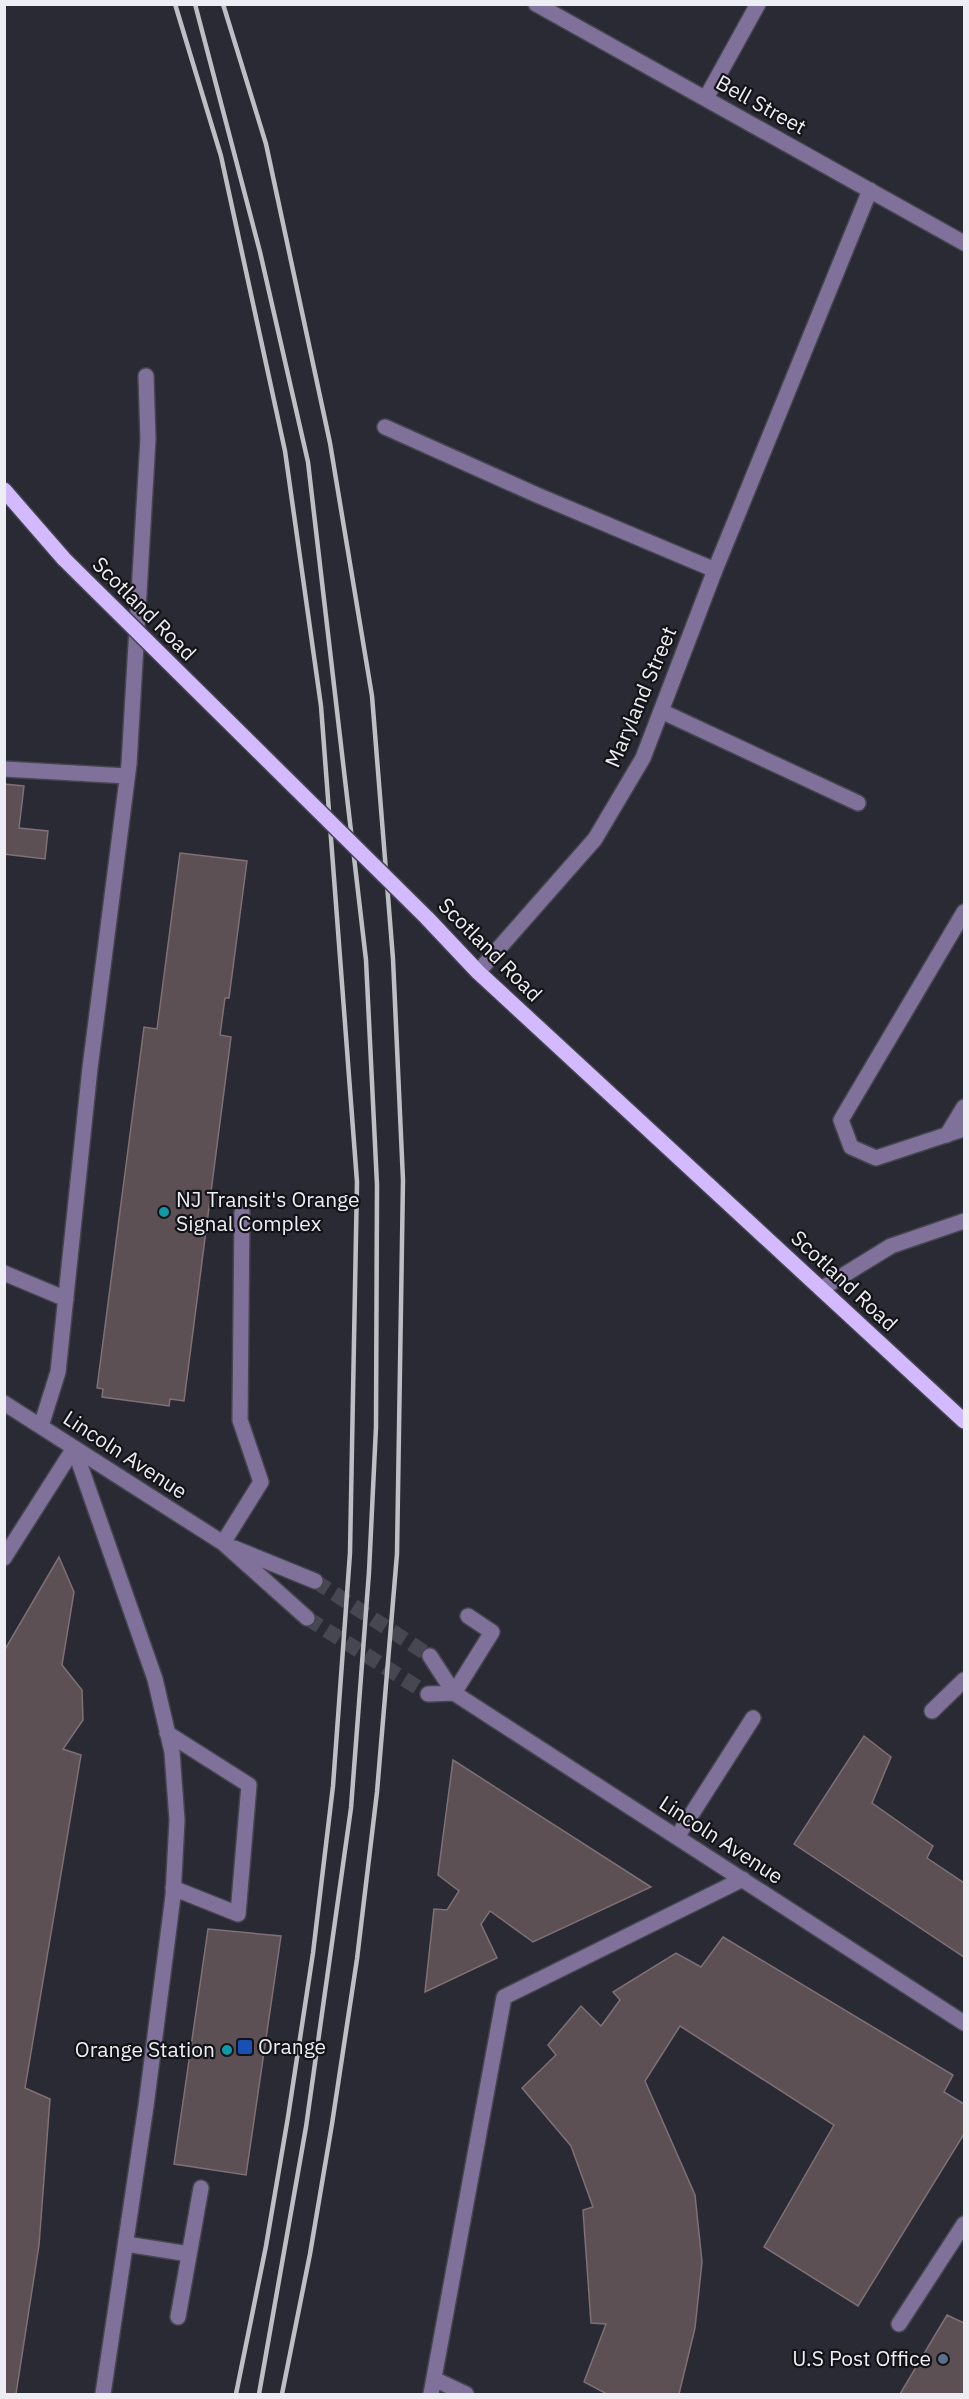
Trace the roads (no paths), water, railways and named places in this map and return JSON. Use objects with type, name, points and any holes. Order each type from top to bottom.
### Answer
[{"type":"main road","name":"Scotland Road","points":[[4,490],[64,559],[427,918],[478,972],[964,1421]]},
{"type":"street","name":"Bell Street","points":[[536,4],[964,243]]},
{"type":"street","points":[[705,98],[759,4]]},
{"type":"street","name":"Maryland Street","points":[[478,972],[595,839],[643,758],[715,570],[870,190]]},
{"type":"street","points":[[41,1426],[58,1372],[89,1080],[127,776],[148,439],[146,376]]},
{"type":"street","points":[[385,427],[537,495],[715,570]]},
{"type":"street","points":[[661,711],[858,803]]},
{"type":"street","points":[[4,769],[127,776]]},
{"type":"street","points":[[964,912],[840,1120],[851,1147],[876,1158],[964,1129]]},
{"type":"street","points":[[948,1135],[964,1107]]},
{"type":"street","points":[[223,1544],[261,1482],[240,1420],[242,1212]]},
{"type":"street","points":[[821,1289],[891,1246],[964,1221]]},
{"type":"street","points":[[4,1273],[66,1299]]},
{"type":"street","name":"Lincoln Avenue","points":[[4,1403],[223,1544],[307,1618]]},
{"type":"street","points":[[4,1558],[75,1448]]},
{"type":"street","points":[[75,1448],[155,1680],[172,1752],[177,1820],[173,1888],[146,2106],[103,2394]]},
{"type":"street","name":"Lincoln Avenue","points":[[223,1544],[315,1581]]},
{"type":"street","points":[[428,1694],[454,1693],[492,1632],[468,1616]]},
{"type":"street","name":"Lincoln Avenue","points":[[430,1656],[454,1693],[964,2023]]},
{"type":"street","points":[[932,1711],[964,1680]]},
{"type":"street","points":[[677,1837],[753,1718]]},
{"type":"street","points":[[167,1733],[249,1785],[238,1914],[173,1888]]},
{"type":"street","points":[[466,2394],[433,2387],[504,1996],[743,1879]]},
{"type":"street","points":[[178,2317],[201,2188]]},
{"type":"street","points":[[899,2324],[964,2224]]},
{"type":"street","points":[[126,2244],[189,2254]]},
{"type":"tunnel","points":[[315,1581],[430,1656]]},
{"type":"tunnel","points":[[307,1618],[428,1694]]},
{"type":"railway","points":[[175,4],[221,156],[285,451],[321,706],[357,1182],[350,1553],[333,1786],[313,1953],[288,2117],[266,2246],[236,2394]]},
{"type":"railway","points":[[195,4],[260,252],[308,462],[366,960],[377,1185],[376,1427],[369,1572],[351,1808],[306,2127],[259,2394]]},
{"type":"railway","points":[[223,4],[266,144],[330,443],[372,696],[393,959],[403,1180],[397,1554],[377,1792],[357,1959],[332,2124],[310,2254],[282,2394]]},
{"type":"place","name":"NJ Transit's Orange Signal Complex","points":[[164,1212]]},
{"type":"place","name":"Orange","points":[[245,2047]]},
{"type":"place","name":"Orange Station","points":[[227,2050]]},
{"type":"place","name":"U.S Post Office","points":[[943,2359]]}]
